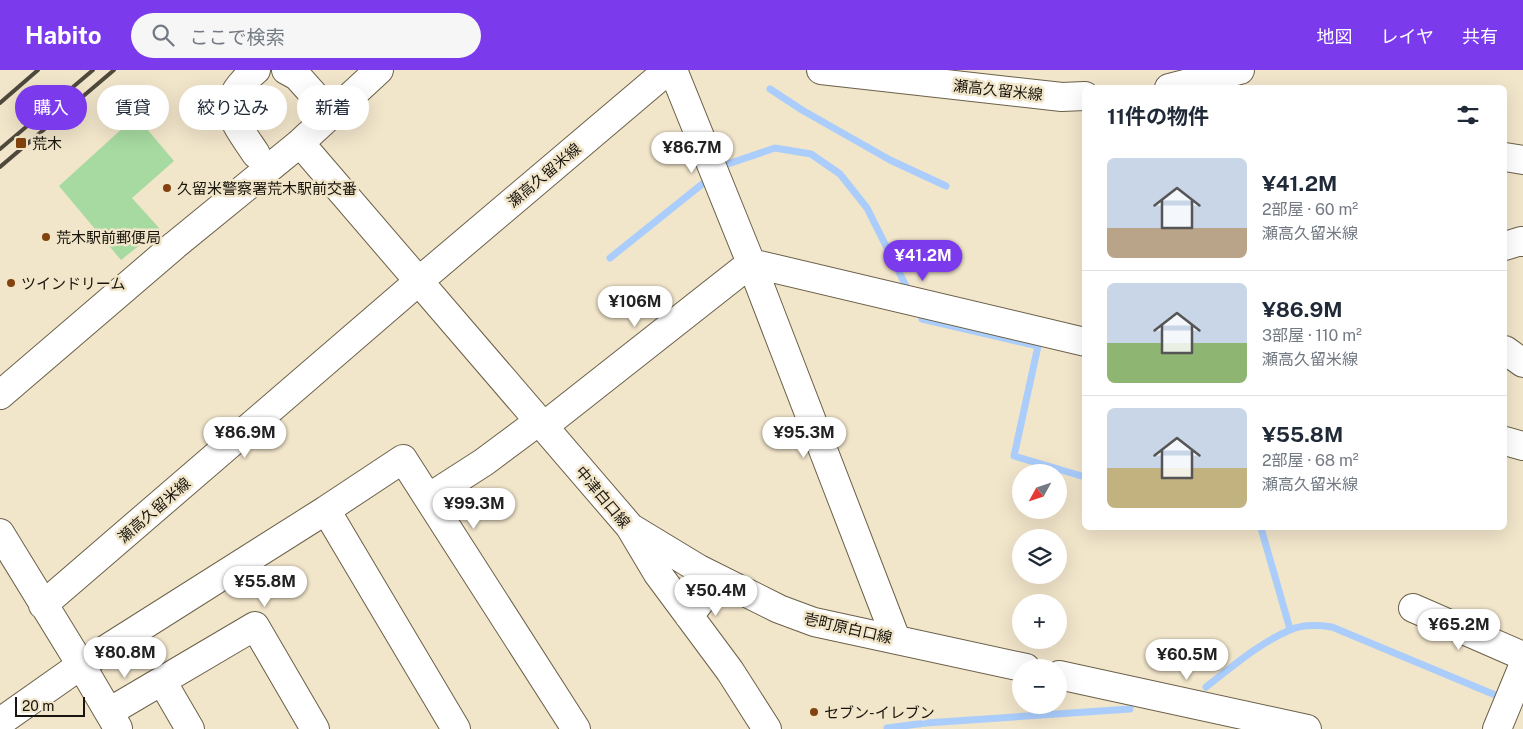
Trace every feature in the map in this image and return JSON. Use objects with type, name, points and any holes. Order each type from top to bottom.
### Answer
[{"type":"street","points":[[256,70],[245,79],[233,94],[231,110],[237,126],[256,154]]},
{"type":"street","points":[[286,70],[296,76],[304,85]]},
{"type":"street","points":[[363,85],[379,70]]},
{"type":"street","name":"瀬高久留米線","points":[[43,605],[419,281],[668,70]]},
{"type":"street","points":[[673,70],[751,263],[896,639]]},
{"type":"street","name":"瀬高久留米線","points":[[821,70],[864,72],[1062,97],[1082,96]]},
{"type":"street","points":[[1185,85],[1240,70]]},
{"type":"street","points":[[0,395],[175,245],[313,130]]},
{"type":"street","points":[[300,142],[419,281]]},
{"type":"street","points":[[1507,157],[1523,160]]},
{"type":"street","points":[[1507,245],[1523,242]]},
{"type":"street","points":[[751,263],[1082,341]]},
{"type":"street","points":[[428,498],[542,424],[751,263]]},
{"type":"street","name":"中津白口線","points":[[419,281],[630,527],[658,574],[730,671],[767,729]]},
{"type":"street","points":[[1507,351],[1523,363]]},
{"type":"street","points":[[1507,442],[1523,446]]},
{"type":"street","points":[[0,722],[81,665],[403,459],[576,729]]},
{"type":"street","points":[[326,510],[456,729]]},
{"type":"street","name":"壱町原白口線","points":[[630,527],[722,582],[779,609],[814,622],[1012,665]]},
{"type":"street","points":[[0,532],[114,721],[162,681],[255,626],[315,729]]},
{"type":"street","points":[[689,616],[703,598],[722,582]]},
{"type":"street","points":[[1413,608],[1523,656]]},
{"type":"street","points":[[1497,729],[1523,666]]},
{"type":"street","points":[[1067,677],[1307,729]]},
{"type":"street","points":[[162,681],[190,729]]},
{"type":"green space","points":[[121,130],[148,130],[174,161],[132,198],[160,229],[121,260],[59,186]]},
{"type":"waterway","points":[[770,89],[802,110],[890,160],[946,186]]},
{"type":"waterway","points":[[725,165],[775,148],[811,154],[840,174],[867,208],[907,288]]},
{"type":"waterway","points":[[610,258],[706,181]]},
{"type":"waterway","points":[[922,319],[1038,346],[1014,456],[1082,476]]},
{"type":"waterway","points":[[1262,530],[1290,629]]},
{"type":"waterway","points":[[1206,687],[1246,656],[1279,635],[1295,628],[1316,625],[1332,627],[1500,697]]},
{"type":"waterway","points":[[887,728],[926,723],[1130,709]]},
{"type":"railway","points":[[0,103],[38,70]]},
{"type":"railway","points":[[0,149],[93,70]]},
{"type":"railway","points":[[0,167],[114,70]]},
{"type":"place","name":"荒木","points":[[21,143]]},
{"type":"place","name":"久留米警察署荒木駅前交番","points":[[167,188]]},
{"type":"place","name":"荒木駅前郵便局","points":[[46,237]]},
{"type":"place","name":"ツインドリーム","points":[[11,283]]},
{"type":"place","name":"セブン-イレブン","points":[[814,712]]}]
